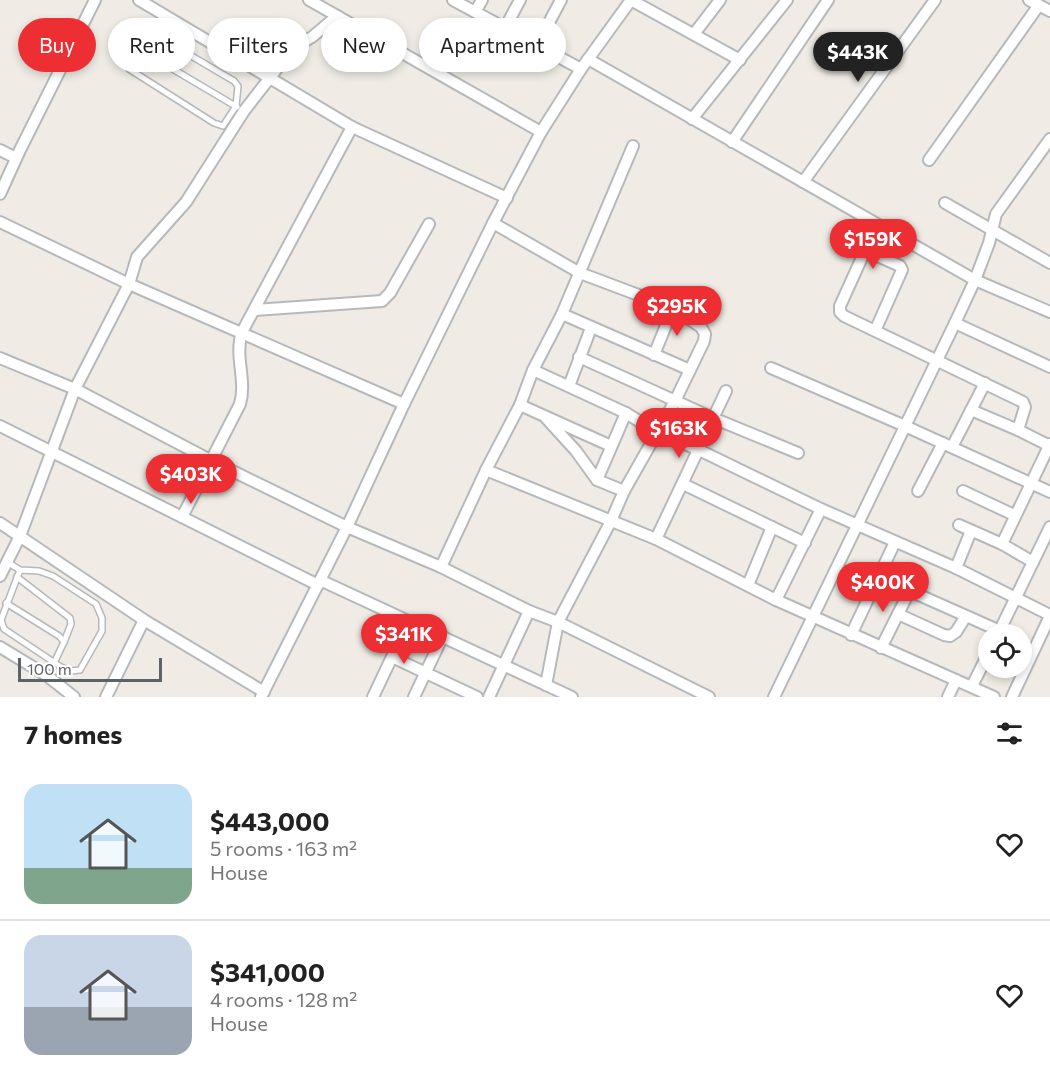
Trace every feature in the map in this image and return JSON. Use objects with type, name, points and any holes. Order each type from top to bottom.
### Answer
[{"type":"street","points":[[0,194],[5,171],[16,158],[95,0]]},
{"type":"street","points":[[139,0],[352,127],[507,198]]},
{"type":"street","points":[[309,0],[541,132]]},
{"type":"street","points":[[453,0],[486,18]]},
{"type":"street","points":[[475,12],[482,0]]},
{"type":"street","points":[[510,18],[520,0]]},
{"type":"street","points":[[551,18],[561,0]]},
{"type":"street","points":[[0,523],[144,620],[263,695],[347,527],[404,404],[493,223],[541,132],[580,69],[631,0],[740,60]]},
{"type":"street","points":[[694,34],[720,0]]},
{"type":"street","points":[[692,119],[786,0]]},
{"type":"street","points":[[732,142],[828,0]]},
{"type":"street","points":[[803,182],[935,0]]},
{"type":"street","points":[[929,160],[1043,6]]},
{"type":"street","points":[[0,576],[20,536],[75,389],[129,284],[137,257],[186,202],[240,109],[271,78],[293,48],[312,37],[337,16]]},
{"type":"street","points":[[588,59],[975,280],[1050,312]]},
{"type":"street","points":[[566,61],[580,69]]},
{"type":"street","points":[[182,517],[244,393],[240,356],[242,332],[352,127]]},
{"type":"street","points":[[774,697],[955,324],[975,280],[989,243],[991,228],[1003,202],[1050,139]]},
{"type":"street","points":[[441,567],[486,470],[520,405],[533,370],[562,314],[633,146]]},
{"type":"street","points":[[0,150],[16,158]]},
{"type":"street","points":[[945,203],[1050,263]]},
{"type":"street","points":[[0,222],[129,284],[404,404]]},
{"type":"street","points":[[493,223],[580,273],[673,309],[701,327],[705,334],[704,341],[675,401],[624,491],[611,521],[558,621],[546,685]]},
{"type":"street","points":[[255,310],[382,301],[390,293],[429,224]]},
{"type":"street","points":[[875,331],[902,270],[900,266],[864,253],[840,306],[840,312],[844,316],[875,331],[937,361],[985,383],[1023,402],[1025,407],[1018,430]]},
{"type":"street","points":[[654,355],[673,309]]},
{"type":"street","points":[[562,314],[690,370]]},
{"type":"street","points":[[955,324],[1050,367]]},
{"type":"street","points":[[569,386],[591,328]]},
{"type":"street","points":[[579,357],[713,418],[798,453]]},
{"type":"street","points":[[0,358],[75,389],[210,460],[347,527],[441,567],[529,611],[558,621],[709,697]]},
{"type":"street","points":[[771,368],[1050,492]]},
{"type":"street","points":[[533,370],[626,413],[658,434],[699,450],[820,509],[956,568],[1050,616],[1012,697]]},
{"type":"street","points":[[918,491],[971,410],[985,383]]},
{"type":"street","points":[[656,539],[726,391]]},
{"type":"street","points":[[520,405],[612,446]]},
{"type":"street","points":[[971,410],[1050,445],[1014,515],[1002,544]]},
{"type":"street","points":[[597,480],[626,413]]},
{"type":"street","points":[[546,418],[576,451],[597,480],[624,491]]},
{"type":"street","points":[[0,426],[319,582],[443,636],[572,697]]},
{"type":"street","points":[[486,470],[656,539],[776,600],[994,697]]},
{"type":"street","points":[[683,484],[805,543]]},
{"type":"street","points":[[963,491],[1014,515]]},
{"type":"street","points":[[776,600],[820,509]]},
{"type":"street","points":[[959,525],[1002,544],[1033,562]]},
{"type":"street","points":[[748,585],[772,526]]},
{"type":"street","points":[[1003,624],[1050,527]]},
{"type":"street","points":[[956,568],[971,531]]},
{"type":"street","points":[[851,635],[895,542]]},
{"type":"street","points":[[881,648],[913,584],[911,580],[882,570]]},
{"type":"street","points":[[910,591],[982,624]]},
{"type":"street","points":[[489,697],[529,611]]},
{"type":"street","points":[[898,614],[950,636],[956,632],[966,616]]},
{"type":"street","points":[[106,697],[144,620]]},
{"type":"street","points":[[373,697],[409,621]]},
{"type":"street","points":[[414,697],[443,636]]},
{"type":"street","points":[[0,647],[46,675],[74,697]]},
{"type":"street","points":[[392,657],[477,697]]},
{"type":"street","points":[[972,686],[978,674]]},
{"type":"street","points":[[948,697],[956,680]]},
{"type":"lane","points":[[134,72],[213,123],[223,126],[240,109],[238,86],[234,81],[195,58]]},
{"type":"lane","points":[[178,72],[240,109]]},
{"type":"lane","points":[[7,562],[20,570],[39,571],[53,576],[96,604],[102,618],[102,631],[80,670],[71,671],[54,663],[4,629],[0,620],[20,570]]},
{"type":"lane","points":[[17,577],[70,618],[71,624],[54,663]]},
{"type":"lane","points":[[6,603],[59,636],[64,642]]}]
